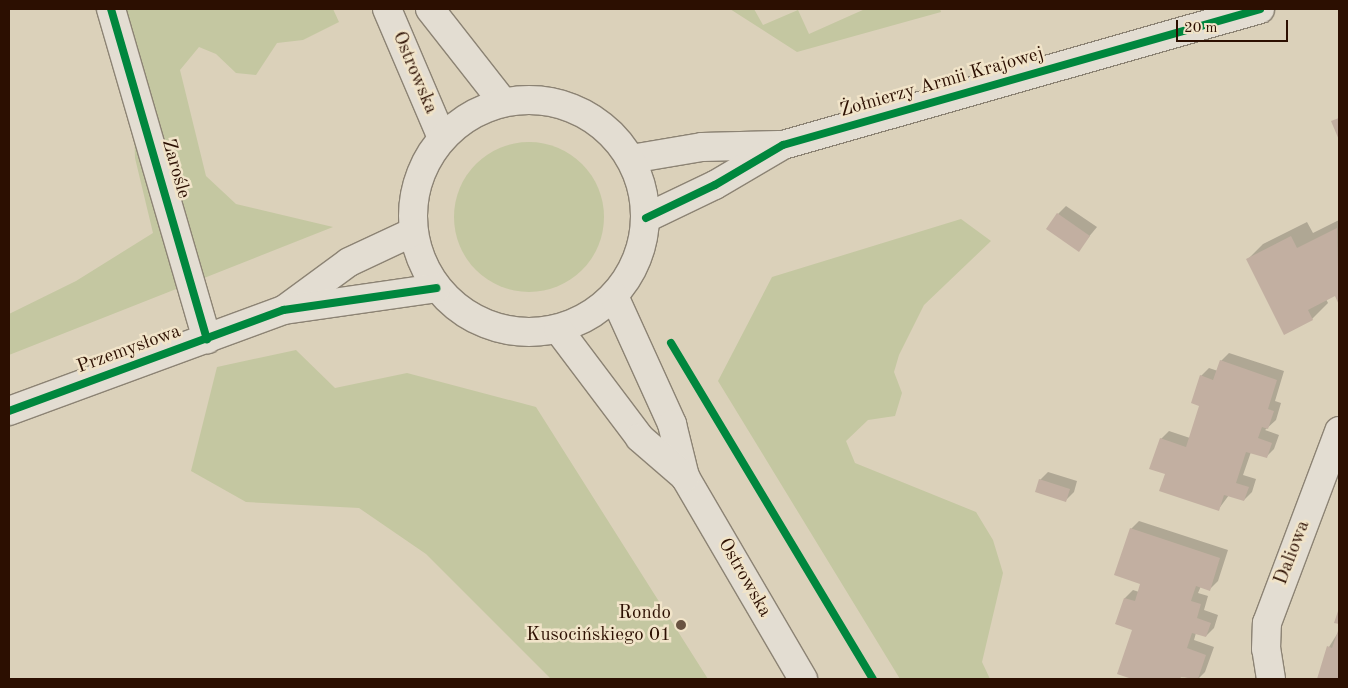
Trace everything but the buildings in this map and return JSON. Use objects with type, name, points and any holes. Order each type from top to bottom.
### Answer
[{"type":"street","name":"Zarośle","points":[[111,9],[207,338]]},
{"type":"street","name":"Ostrowska","points":[[388,9],[442,138]]},
{"type":"street","points":[[430,9],[503,102]]},
{"type":"street","name":"Żołnierzy Armii Krajowej","points":[[631,159],[702,147],[783,145],[1260,9]]},
{"type":"street","points":[[540,99],[576,109],[608,130],[631,159],[642,187],[646,218],[642,246],[631,272],[614,296],[588,316],[558,329],[513,332],[470,318],[436,288],[421,261],[413,232],[412,206],[417,182],[426,158],[442,138],[469,115],[503,102],[540,99]]},
{"type":"street","name":"Żołnierzy Armii Krajowej","points":[[646,218],[715,185],[783,145]]},
{"type":"street","name":"Przemysłowa","points":[[284,310],[349,262],[413,232]]},
{"type":"street","name":"Przemysłowa","points":[[9,411],[284,310],[436,288]]},
{"type":"street","name":"Ostrowska","points":[[614,296],[672,424],[685,477],[803,679]]},
{"type":"street","name":"Ostrowska","points":[[558,329],[640,438],[685,477]]},
{"type":"street","name":"Daliowa","points":[[1271,679],[1266,649],[1267,623],[1339,431]]},
{"type":"green space","points":[[107,9],[333,9],[339,22],[303,40],[277,43],[256,75],[236,73],[216,54],[199,47],[180,70],[206,176],[236,204],[333,227],[9,355],[9,314],[76,281],[153,233],[135,158],[132,70]]},
{"type":"green space","points":[[730,9],[754,9],[763,25],[798,10],[809,34],[865,9],[940,9],[941,12],[797,52]]},
{"type":"green space","points":[[529,142],[558,148],[582,164],[598,188],[604,217],[598,246],[582,270],[558,286],[529,292],[500,286],[476,270],[460,246],[454,217],[460,188],[476,164],[500,148]]},
{"type":"green space","points":[[961,219],[991,241],[924,305],[899,355],[894,372],[902,393],[895,416],[868,420],[846,441],[855,463],[976,512],[993,540],[1003,573],[982,662],[990,679],[900,679],[718,381],[772,277]]},
{"type":"green space","points":[[296,350],[335,388],[407,373],[536,407],[708,679],[551,679],[426,554],[359,508],[246,502],[191,471],[217,367]]},
{"type":"cycle path","points":[[111,9],[207,339]]},
{"type":"cycle path","points":[[646,218],[715,185],[783,145],[1260,9]]},
{"type":"cycle path","points":[[9,411],[284,310],[436,288]]},
{"type":"cycle path","points":[[671,343],[873,679]]},
{"type":"place","name":"Rondo Kusocińskiego 01","points":[[681,625]]}]
